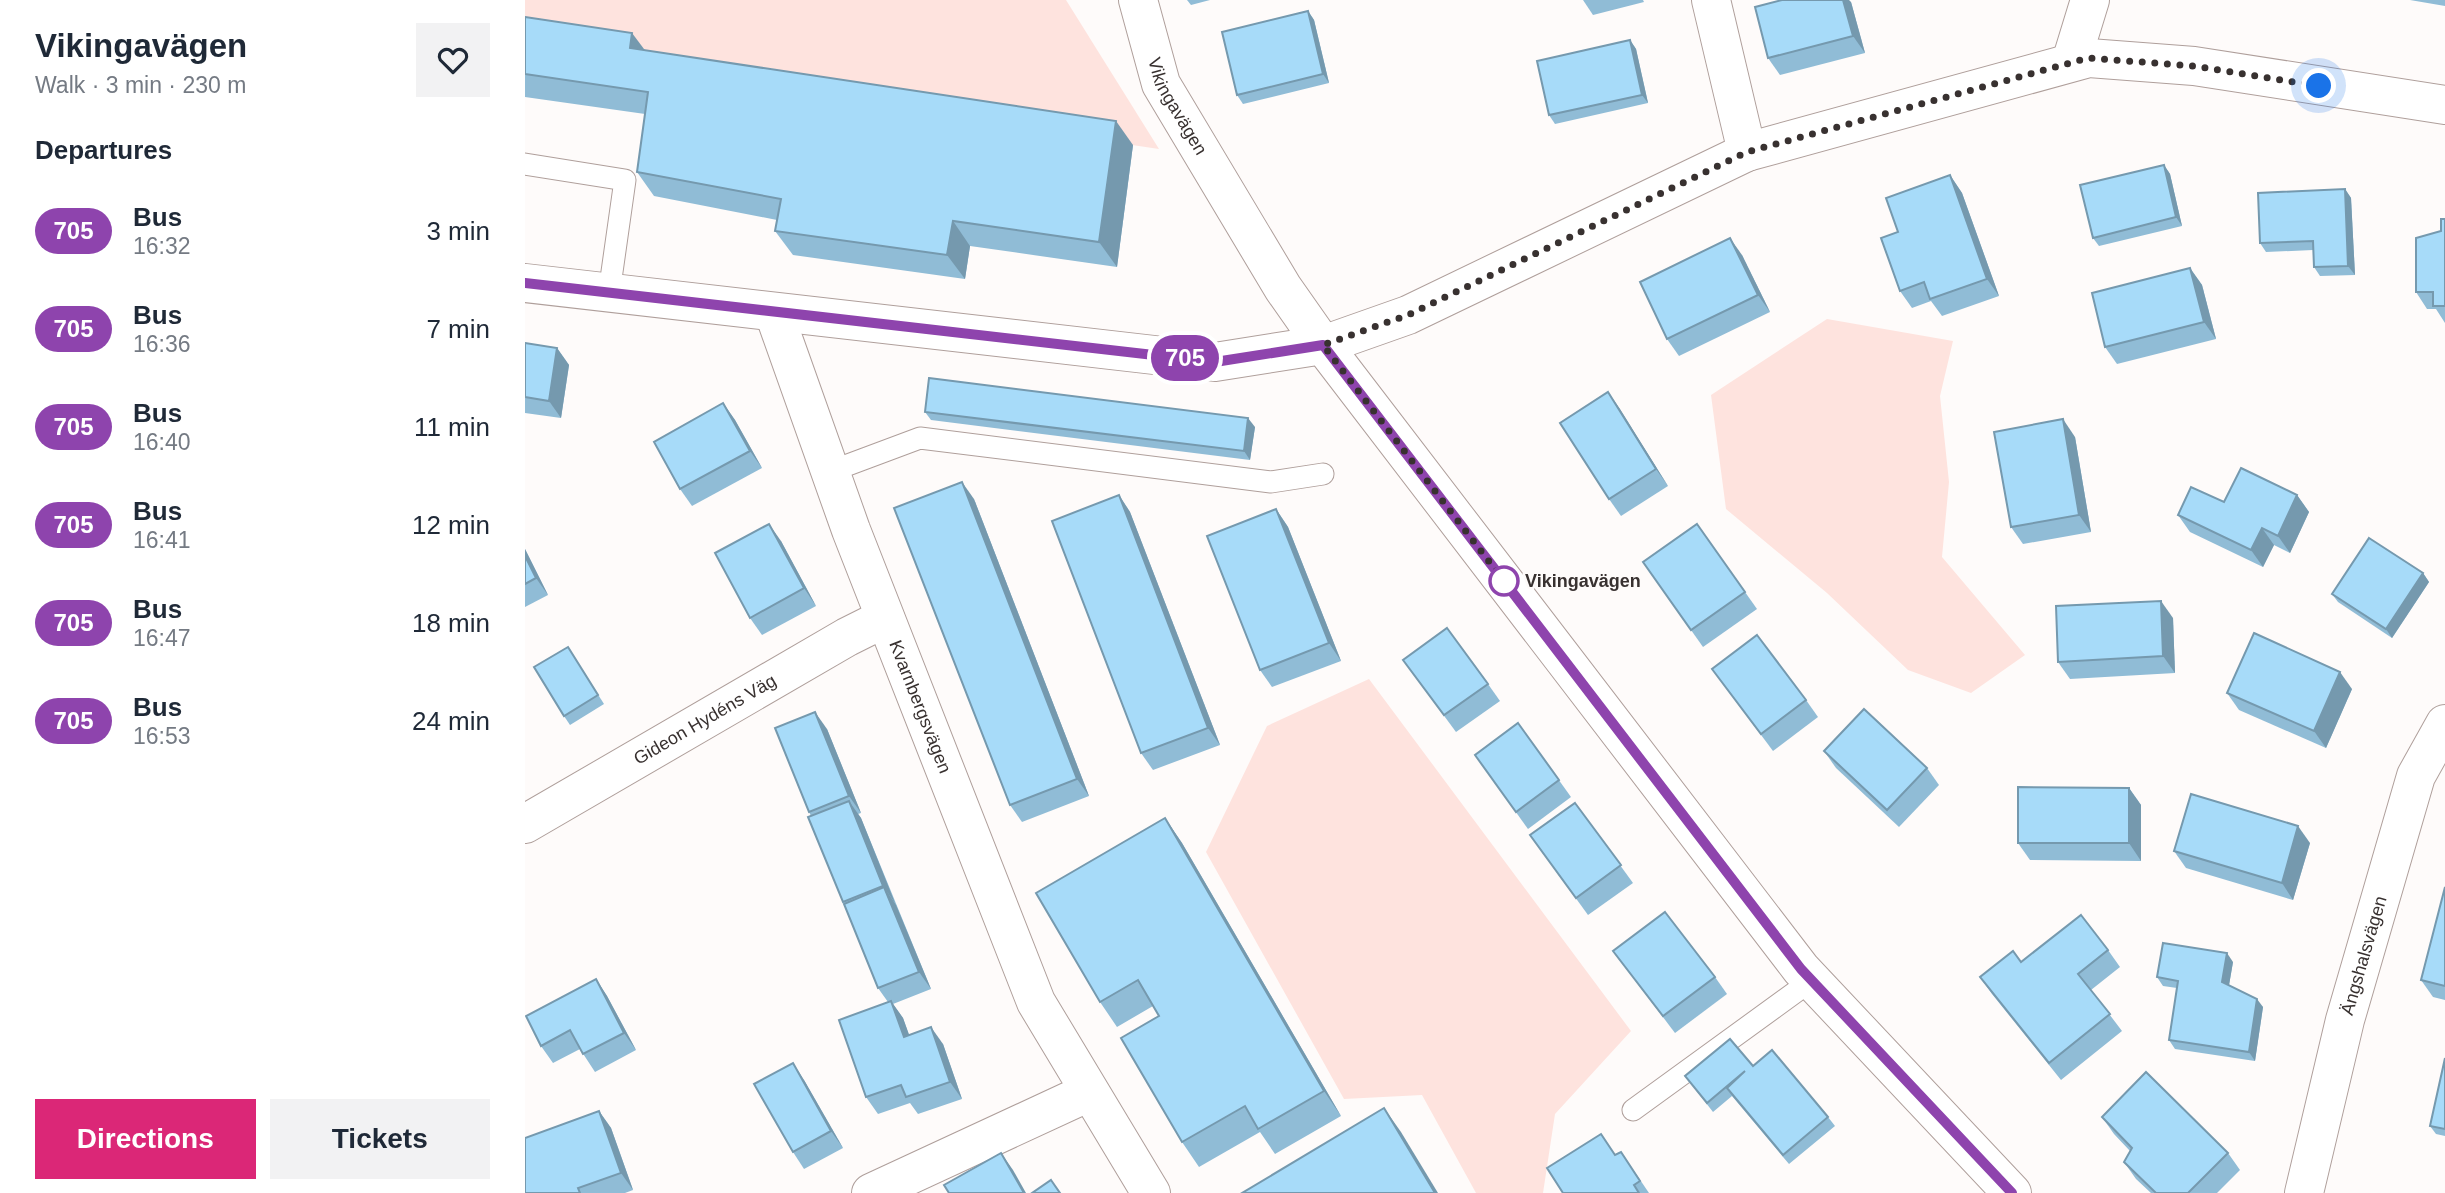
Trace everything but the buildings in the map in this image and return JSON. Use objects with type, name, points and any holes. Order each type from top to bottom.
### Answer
[{"type":"street","name":"Vikingavägen","points":[[1138,0],[1161,85],[1283,288],[1323,345],[1801,969],[2012,1193]]},
{"type":"street","points":[[1711,0],[1747,152]]},
{"type":"street","points":[[2071,62],[2090,0]]},
{"type":"street","points":[[525,283],[1215,362],[1323,345],[1408,315],[1747,152],[2088,58],[2194,66],[2445,105]]},
{"type":"street","name":"Kvarnbergsvägen","points":[[774,313],[829,471],[1036,1002],[1151,1193]]},
{"type":"street","name":"Gideon Hydéns Väg","points":[[525,824],[847,637],[885,618]]},
{"type":"street","name":"Ängshalsvägen","points":[[2304,1193],[2345,1020],[2416,776],[2445,724]]},
{"type":"street","points":[[871,1193],[1089,1092]]},
{"type":"lane","points":[[525,164],[625,180],[609,293]]},
{"type":"lane","points":[[829,471],[920,438],[1271,482],[1323,474]]},
{"type":"lane","points":[[1633,1110],[1812,980]]},
{"type":"shaded area","points":[[525,0],[1066,0],[1159,149],[647,73],[525,39]]},
{"type":"shaded area","points":[[1827,319],[1953,341],[1940,396],[1949,482],[1942,557],[2025,655],[1971,693],[1908,670],[1827,593],[1726,509],[1711,395]]},
{"type":"shaded area","points":[[1369,679],[1631,1031],[1555,1114],[1543,1193],[1476,1193],[1422,1095],[1344,1099],[1206,852],[1267,726]]},
{"type":"bus line","name":"705","points":[[525,283],[1215,362],[1323,345],[1801,969],[2012,1193]]},
{"type":"place","name":"Vikingavägen","points":[[1504,581]]},
{"type":"route","points":[[1504,581],[1323,345],[1408,315],[1747,152],[2088,58],[2194,66],[2319,86]]}]
